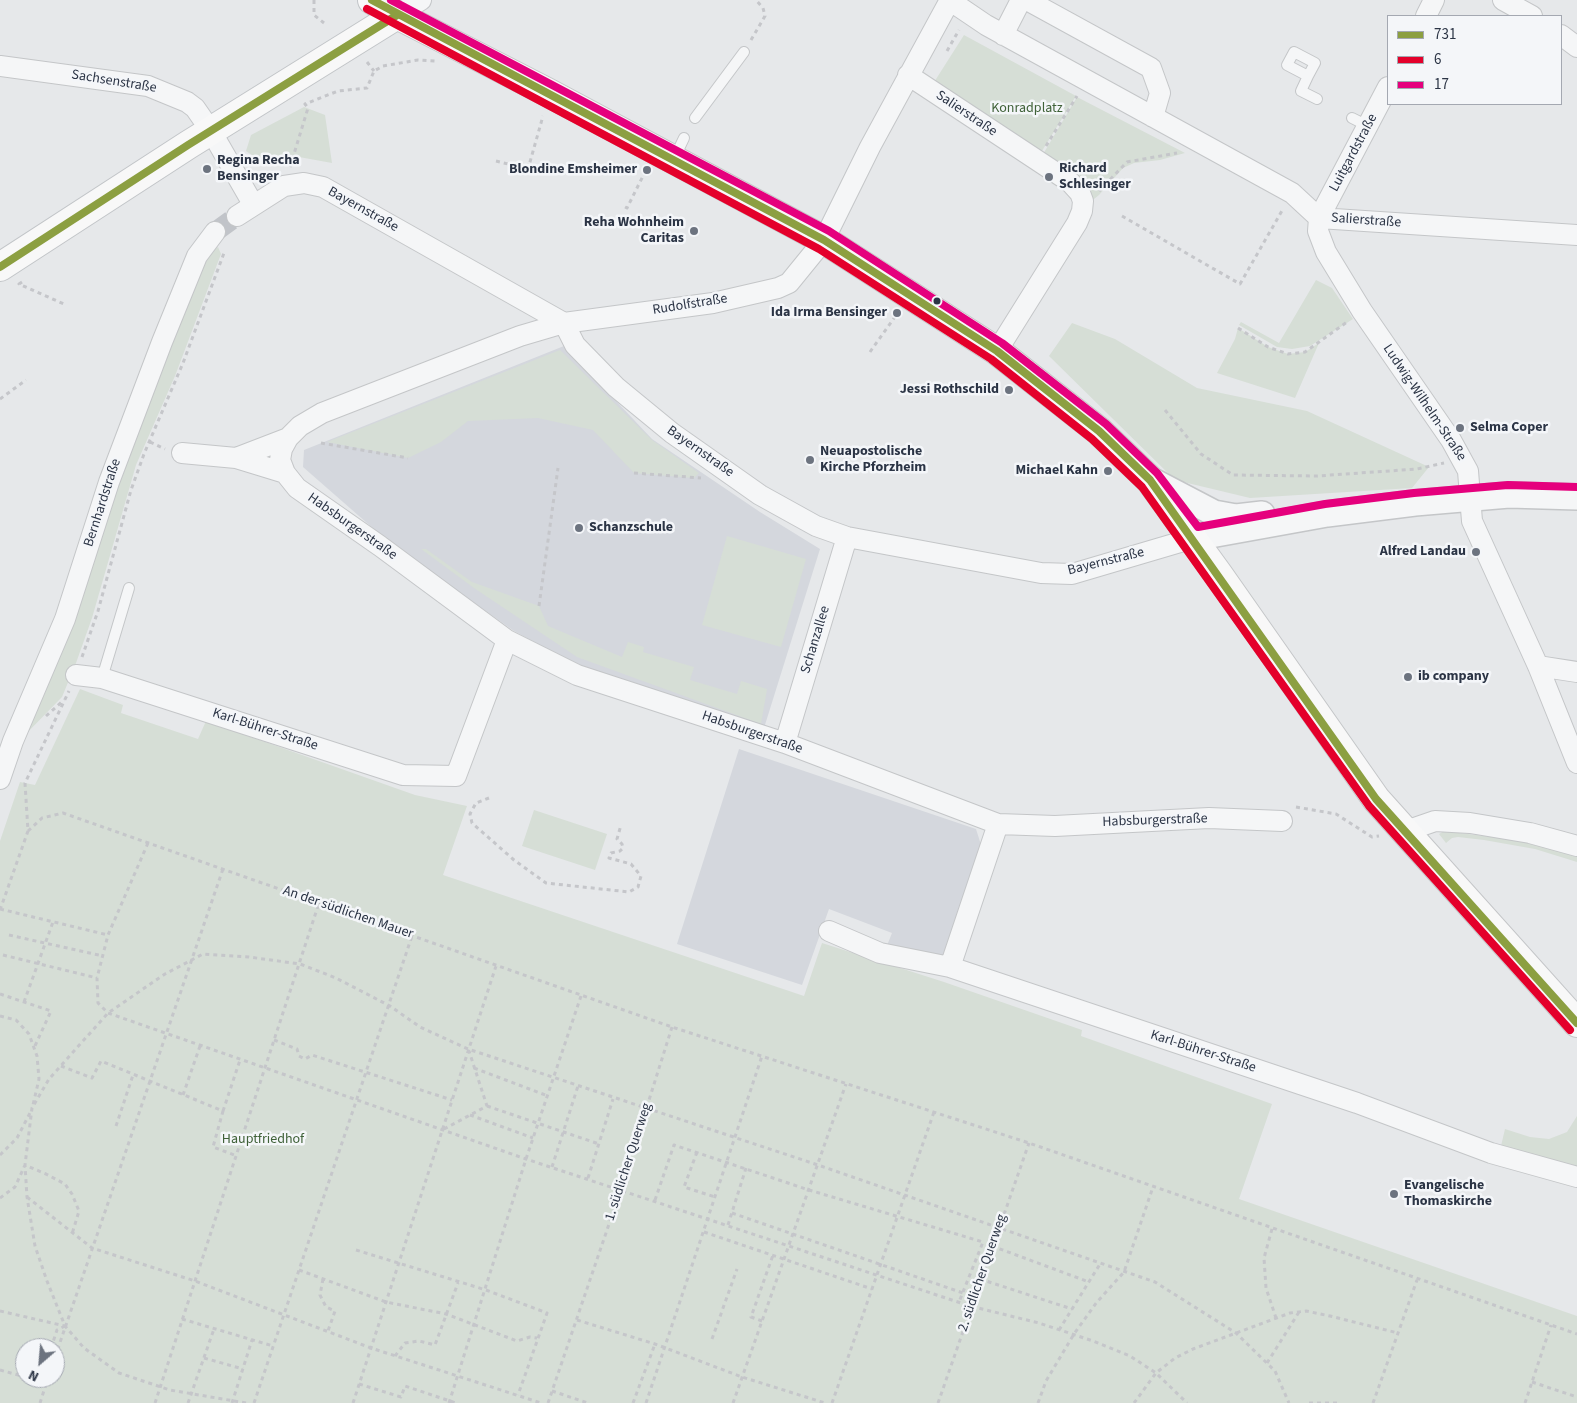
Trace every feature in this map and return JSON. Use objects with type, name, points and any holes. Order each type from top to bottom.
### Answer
[{"type":"main road","points":[[372,0],[543,106],[679,149],[997,352],[1099,432],[1150,480],[1194,538],[1376,799],[1577,1023]]},
{"type":"main road","points":[[8,262],[211,131],[397,15]]},
{"type":"street","points":[[397,15],[421,0]]},
{"type":"street","name":"Salierstraße","points":[[950,0],[1003,35],[1076,70],[1220,160],[1292,193],[1319,218],[1577,235]]},
{"type":"street","name":"Rudolfstraße","points":[[236,458],[288,438],[300,426],[322,413],[520,336],[564,323],[713,303],[778,288],[789,283],[824,240],[908,75],[950,0]]},
{"type":"street","points":[[1003,35],[1021,0]]},
{"type":"street","points":[[1028,0],[1151,68],[1160,93],[1153,117]]},
{"type":"street","points":[[1426,15],[1434,0]]},
{"type":"street","points":[[1503,0],[1530,15]]},
{"type":"street","points":[[1562,36],[1577,47]]},
{"type":"street","name":"Sachsenstraße","points":[[0,66],[135,83],[163,90],[195,108],[211,131]]},
{"type":"street","name":"Salierstraße","points":[[908,75],[1075,186],[1083,201],[1082,211],[1077,224],[997,352]]},
{"type":"street","name":"Luitgardstraße","points":[[1319,218],[1360,122],[1387,88]]},
{"type":"street","points":[[211,131],[253,204],[237,216]]},
{"type":"street","name":"Bayernstraße","points":[[253,204],[284,186],[304,183],[322,187],[564,323],[575,345],[616,387],[672,433],[768,500],[816,526],[847,537],[1041,573],[1072,574],[1194,538],[1231,533],[1290,520],[1470,497],[1519,495],[1577,497]]},
{"type":"street","name":"Ludwig-Wilhelm-Straße","points":[[1319,218],[1318,230],[1326,252],[1362,311],[1451,440],[1468,471],[1472,521],[1538,666],[1577,763]]},
{"type":"street","name":"Bernhardstraße","points":[[0,779],[13,741],[65,620],[108,482],[162,342],[197,256],[215,232]]},
{"type":"street","points":[[285,473],[280,460],[282,449],[288,438]]},
{"type":"street","points":[[174,451],[236,458],[285,473]]},
{"type":"street","name":"Habsburgerstraße","points":[[285,473],[297,488],[380,546],[507,640],[577,675],[785,743],[998,824],[1055,826],[1209,818],[1282,821]]},
{"type":"street","name":"Bayernstraße","points":[[1150,480],[1214,513],[1236,517],[1274,512],[1290,520]]},
{"type":"street","name":"Schanzallee","points":[[785,743],[847,537]]},
{"type":"street","name":"Karl-Bührer-Straße","points":[[76,675],[102,678],[403,775],[456,776],[507,640]]},
{"type":"street","points":[[1538,666],[1577,672]]},
{"type":"street","points":[[1406,831],[1435,821],[1470,823],[1530,833],[1577,846]]},
{"type":"street","points":[[950,967],[998,824]]},
{"type":"street","name":"Karl-Bührer-Straße","points":[[829,931],[880,953],[950,967],[1357,1103],[1491,1153],[1577,1177]]},
{"type":"lane","points":[[695,118],[744,52]]},
{"type":"lane","points":[[1308,76],[1301,91],[1317,99]]},
{"type":"lane","points":[[102,678],[129,588]]},
{"type":"path","points":[[314,0],[314,15],[324,23]]},
{"type":"path","points":[[744,52],[764,16],[763,8],[756,0]]},
{"type":"path","points":[[948,48],[959,30]]},
{"type":"path","points":[[291,161],[308,108],[305,104],[338,90],[367,88],[374,72],[383,66],[418,60],[434,61],[442,65]]},
{"type":"path","points":[[367,62],[374,72]]},
{"type":"path","points":[[1047,144],[1077,95]]},
{"type":"path","points":[[496,161],[528,169],[543,106]]},
{"type":"path","points":[[1102,187],[1127,162],[1180,152]]},
{"type":"path","points":[[625,207],[627,208],[644,176]]},
{"type":"path","points":[[1122,216],[1240,284],[1286,204],[1290,211]]},
{"type":"path","points":[[8,262],[31,276],[19,284],[66,305]]},
{"type":"path","points":[[76,675],[98,611],[131,490],[183,363],[220,264]]},
{"type":"path","points":[[1238,328],[1268,346],[1288,354],[1305,352],[1362,311]]},
{"type":"path","points":[[870,352],[897,314]]},
{"type":"path","points":[[0,399],[26,380]]},
{"type":"path","points":[[1165,410],[1201,454],[1233,475],[1317,476],[1417,469],[1462,459]]},
{"type":"path","points":[[150,442],[174,451]]},
{"type":"path","points":[[321,443],[408,458]]},
{"type":"path","points":[[539,606],[558,468]]},
{"type":"path","points":[[634,473],[696,479],[732,474]]},
{"type":"path","points":[[65,700],[25,784],[28,831],[0,910],[108,935]]},
{"type":"path","points":[[489,798],[476,803],[470,814],[472,823],[514,860],[546,883],[629,892],[638,888],[641,876],[631,864],[609,858],[611,853],[623,848],[617,839],[621,825]]},
{"type":"path","points":[[1325,811],[1336,814],[1372,837],[1376,836]]},
{"type":"path","name":"An der südlichen Mauer","points":[[28,831],[42,818],[63,813],[672,1027],[1029,1143],[1417,1280],[1577,1334]]},
{"type":"path","points":[[148,843],[108,935],[97,978],[98,1003],[108,1013],[526,1159],[655,1200],[970,1306],[1074,1334],[1130,1356],[1156,1374],[1187,1403]]},
{"type":"path","points":[[61,1338],[223,869]]},
{"type":"path","points":[[155,1403],[319,903]]},
{"type":"path","points":[[24,1002],[53,922]]},
{"type":"path","points":[[9,935],[103,956]]},
{"type":"path","points":[[254,1403],[390,1006],[412,936]]},
{"type":"path","points":[[0,1155],[17,1138],[49,1079],[108,1013],[164,974],[203,954],[249,956],[300,964],[336,978],[390,1006],[420,1027],[468,1049],[612,1099],[646,1108],[818,1165],[1155,1282],[1236,1333],[1275,1371],[1289,1403]]},
{"type":"path","points":[[3,955],[97,978]]},
{"type":"path","points":[[353,1403],[496,966]]},
{"type":"path","points":[[0,994],[51,1011],[34,1048]]},
{"type":"path","points":[[449,1402],[526,1159],[582,996]]},
{"type":"path","points":[[0,1016],[16,1020],[29,1034],[34,1048],[39,1079],[32,1108],[25,1165],[27,1196],[35,1246],[65,1326],[84,1348],[119,1373],[160,1387],[232,1402],[246,1403]]},
{"type":"path","name":"1. südlicher Querweg","points":[[548,1403],[621,1189],[672,1027]]},
{"type":"path","points":[[274,1040],[297,1049],[299,1056],[305,1059],[312,1055],[452,1100]]},
{"type":"path","points":[[183,1095],[200,1046]]},
{"type":"path","points":[[468,1049],[487,1106]]},
{"type":"path","points":[[646,1403],[762,1056]]},
{"type":"path","points":[[237,1156],[213,1147],[240,1060]]},
{"type":"path","points":[[60,1066],[92,1078],[101,1061],[223,1111]]},
{"type":"path","points":[[473,1067],[548,1096]]},
{"type":"path","points":[[116,1126],[133,1075]]},
{"type":"path","points":[[733,1403],[846,1084]]},
{"type":"path","points":[[552,1167],[578,1086]]},
{"type":"path","points":[[588,1178],[612,1099]]},
{"type":"path","points":[[443,1129],[487,1106],[599,1144]]},
{"type":"path","points":[[832,1403],[934,1112]]},
{"type":"path","points":[[469,1115],[534,1138]]},
{"type":"path","name":"2. südlicher Querweg","points":[[938,1403],[970,1306],[1029,1143]]},
{"type":"path","points":[[655,1200],[674,1144],[809,1190],[983,1242],[959,1302]]},
{"type":"path","points":[[697,1152],[684,1187],[715,1197]]},
{"type":"path","points":[[0,1198],[15,1187],[25,1165]]},
{"type":"path","points":[[25,1165],[65,1184],[72,1194],[79,1211],[72,1234]]},
{"type":"path","points":[[728,1225],[746,1168]]},
{"type":"path","points":[[1038,1403],[1046,1381],[1074,1334],[1097,1302],[1124,1272],[1153,1187]]},
{"type":"path","points":[[27,1196],[72,1234],[92,1248],[195,1281],[371,1348],[459,1375],[540,1403]]},
{"type":"path","points":[[732,1213],[963,1293]]},
{"type":"path","points":[[1272,1229],[1264,1258],[1266,1288],[1276,1318]]},
{"type":"path","points":[[704,1232],[872,1289]]},
{"type":"path","points":[[992,1246],[1089,1282]]},
{"type":"path","points":[[356,1250],[458,1283],[486,1290],[547,1313],[518,1395]]},
{"type":"path","points":[[762,1321],[752,1317],[773,1255]]},
{"type":"path","points":[[1059,1330],[1100,1264]]},
{"type":"path","points":[[712,1339],[737,1269]]},
{"type":"path","points":[[299,1270],[386,1302],[446,1314],[517,1341],[530,1336],[537,1338]]},
{"type":"path","points":[[323,1279],[320,1294],[326,1308],[335,1311],[328,1331]]},
{"type":"path","points":[[980,1280],[1072,1309]]},
{"type":"path","points":[[1373,1403],[1417,1280]]},
{"type":"path","points":[[395,1356],[405,1343],[419,1341],[435,1344],[458,1283]]},
{"type":"path","points":[[0,1311],[65,1326]]},
{"type":"path","points":[[1134,1403],[1156,1374],[1175,1358],[1193,1349],[1276,1318],[1299,1312],[1330,1316],[1398,1333]]},
{"type":"path","points":[[1268,1363],[1299,1312]]},
{"type":"path","points":[[182,1319],[273,1346]]},
{"type":"path","points":[[577,1320],[655,1344],[742,1377],[825,1403]]},
{"type":"path","points":[[1525,1403],[1551,1325]]},
{"type":"path","points":[[54,1338],[57,1330],[65,1326]]},
{"type":"path","points":[[188,1403],[214,1329]]},
{"type":"path","points":[[232,1402],[252,1340]]},
{"type":"path","points":[[633,1403],[655,1344]]},
{"type":"path","points":[[204,1358],[243,1369]]},
{"type":"path","points":[[0,1370],[15,1374]]},
{"type":"path","points":[[1532,1382],[1577,1397]]},
{"type":"path","points":[[359,1384],[401,1397],[405,1386],[456,1403]]},
{"type":"path","points":[[40,1403],[45,1388]]},
{"type":"path","points":[[552,1391],[588,1403]]},
{"type":"path","points":[[1309,1403],[1338,1403]]},
{"type":"shaded area","name":"Schanzschule","points":[[564,346],[652,439],[760,512],[820,549],[764,728],[573,663],[514,631],[391,544],[303,467],[304,450]]},
{"type":"shaded area","points":[[739,749],[976,829],[982,848],[943,958],[886,948],[892,933],[829,909],[802,985],[677,944]]},
{"type":"green space","name":"Konradplatz","points":[[964,35],[1076,96],[1037,159],[931,87]]},
{"type":"green space","name":"Konradplatz","points":[[1077,97],[1185,153],[1160,160],[1134,163],[1123,168],[1099,195],[1084,207],[1039,161]]},
{"type":"green space","points":[[304,107],[325,115],[332,163],[288,155],[264,163],[246,151],[251,135]]},
{"type":"green space","points":[[218,247],[221,254],[175,376],[136,465],[92,618],[76,663],[62,697],[23,737],[108,502],[207,250],[212,251]]},
{"type":"green space","points":[[1316,280],[1332,288],[1353,319],[1310,346],[1292,349],[1277,347],[1239,325],[1241,322],[1279,343]]},
{"type":"green space","points":[[1072,323],[1115,339],[1197,388],[1307,411],[1429,467],[1412,488],[1250,498],[1175,480],[1049,356]]},
{"type":"green space","points":[[1238,328],[1268,347],[1288,354],[1305,352],[1319,343],[1295,398],[1217,373],[1235,339]]},
{"type":"green space","points":[[560,350],[652,440],[699,473],[694,478],[634,473],[593,430],[538,418],[468,421],[441,442],[408,458],[327,442]]},
{"type":"green space","points":[[727,536],[806,559],[781,647],[702,625]]},
{"type":"green space","points":[[421,549],[426,549],[472,582],[539,606],[548,626],[622,657],[628,642],[644,647],[643,652],[694,667],[690,680],[737,694],[741,681],[767,689],[761,724],[577,657],[474,588]]},
{"type":"green space","name":"Hauptfriedhof","points":[[80,689],[123,705],[121,713],[198,739],[206,721],[415,795],[467,806],[443,875],[804,996],[822,943],[944,982],[1082,1030],[1081,1036],[1272,1104],[1239,1199],[1577,1316],[1577,1403],[0,1403],[0,841],[20,782],[35,785]]},
{"type":"green space","points":[[534,810],[607,834],[595,870],[522,846]]},
{"type":"green space","points":[[1444,831],[1516,840],[1577,856],[1577,862],[1535,849],[1484,840],[1458,837],[1452,838],[1446,843],[1439,834]]},
{"type":"green space","points":[[1577,1116],[1577,1171],[1501,1146],[1505,1129],[1530,1137],[1549,1139],[1567,1132]]},
{"type":"tunnel","points":[[215,232],[237,216]]},
{"type":"transit line","name":"731","points":[[372,0],[824,240],[997,351],[1099,431],[1150,480],[1376,799],[1577,1023]]},
{"type":"transit line","name":"17","points":[[391,0],[829,231],[1002,343],[1106,424],[1157,473],[1198,527],[1325,504],[1414,493],[1508,485],[1577,487]]},
{"type":"transit line","name":"6","points":[[367,9],[819,249],[991,359],[1092,439],[1142,487],[1369,806],[1570,1030]]},
{"type":"transit line","name":"731","points":[[0,267],[188,145],[397,15]]},
{"type":"place","name":"Regina Recha Bensinger","points":[[207,169]]},
{"type":"place","name":"Blondine Emsheimer","points":[[647,170]]},
{"type":"place","name":"Richard Schlesinger","points":[[1049,177]]},
{"type":"place","name":"Reha Wohnheim Caritas","points":[[694,231]]},
{"type":"place","name":"Ida Irma Bensinger","points":[[897,313]]},
{"type":"place","name":"Jessi Rothschild","points":[[1009,390]]},
{"type":"place","name":"Selma Coper","points":[[1460,428]]},
{"type":"place","name":"Neuapostolische Kirche Pforzheim","points":[[810,460]]},
{"type":"place","name":"Michael Kahn","points":[[1108,471]]},
{"type":"place","name":"Schanzschule","points":[[579,528]]},
{"type":"place","name":"Alfred Landau","points":[[1476,552]]},
{"type":"place","name":"ib company","points":[[1408,677]]},
{"type":"place","name":"Evangelische Thomaskirche","points":[[1394,1194]]}]
